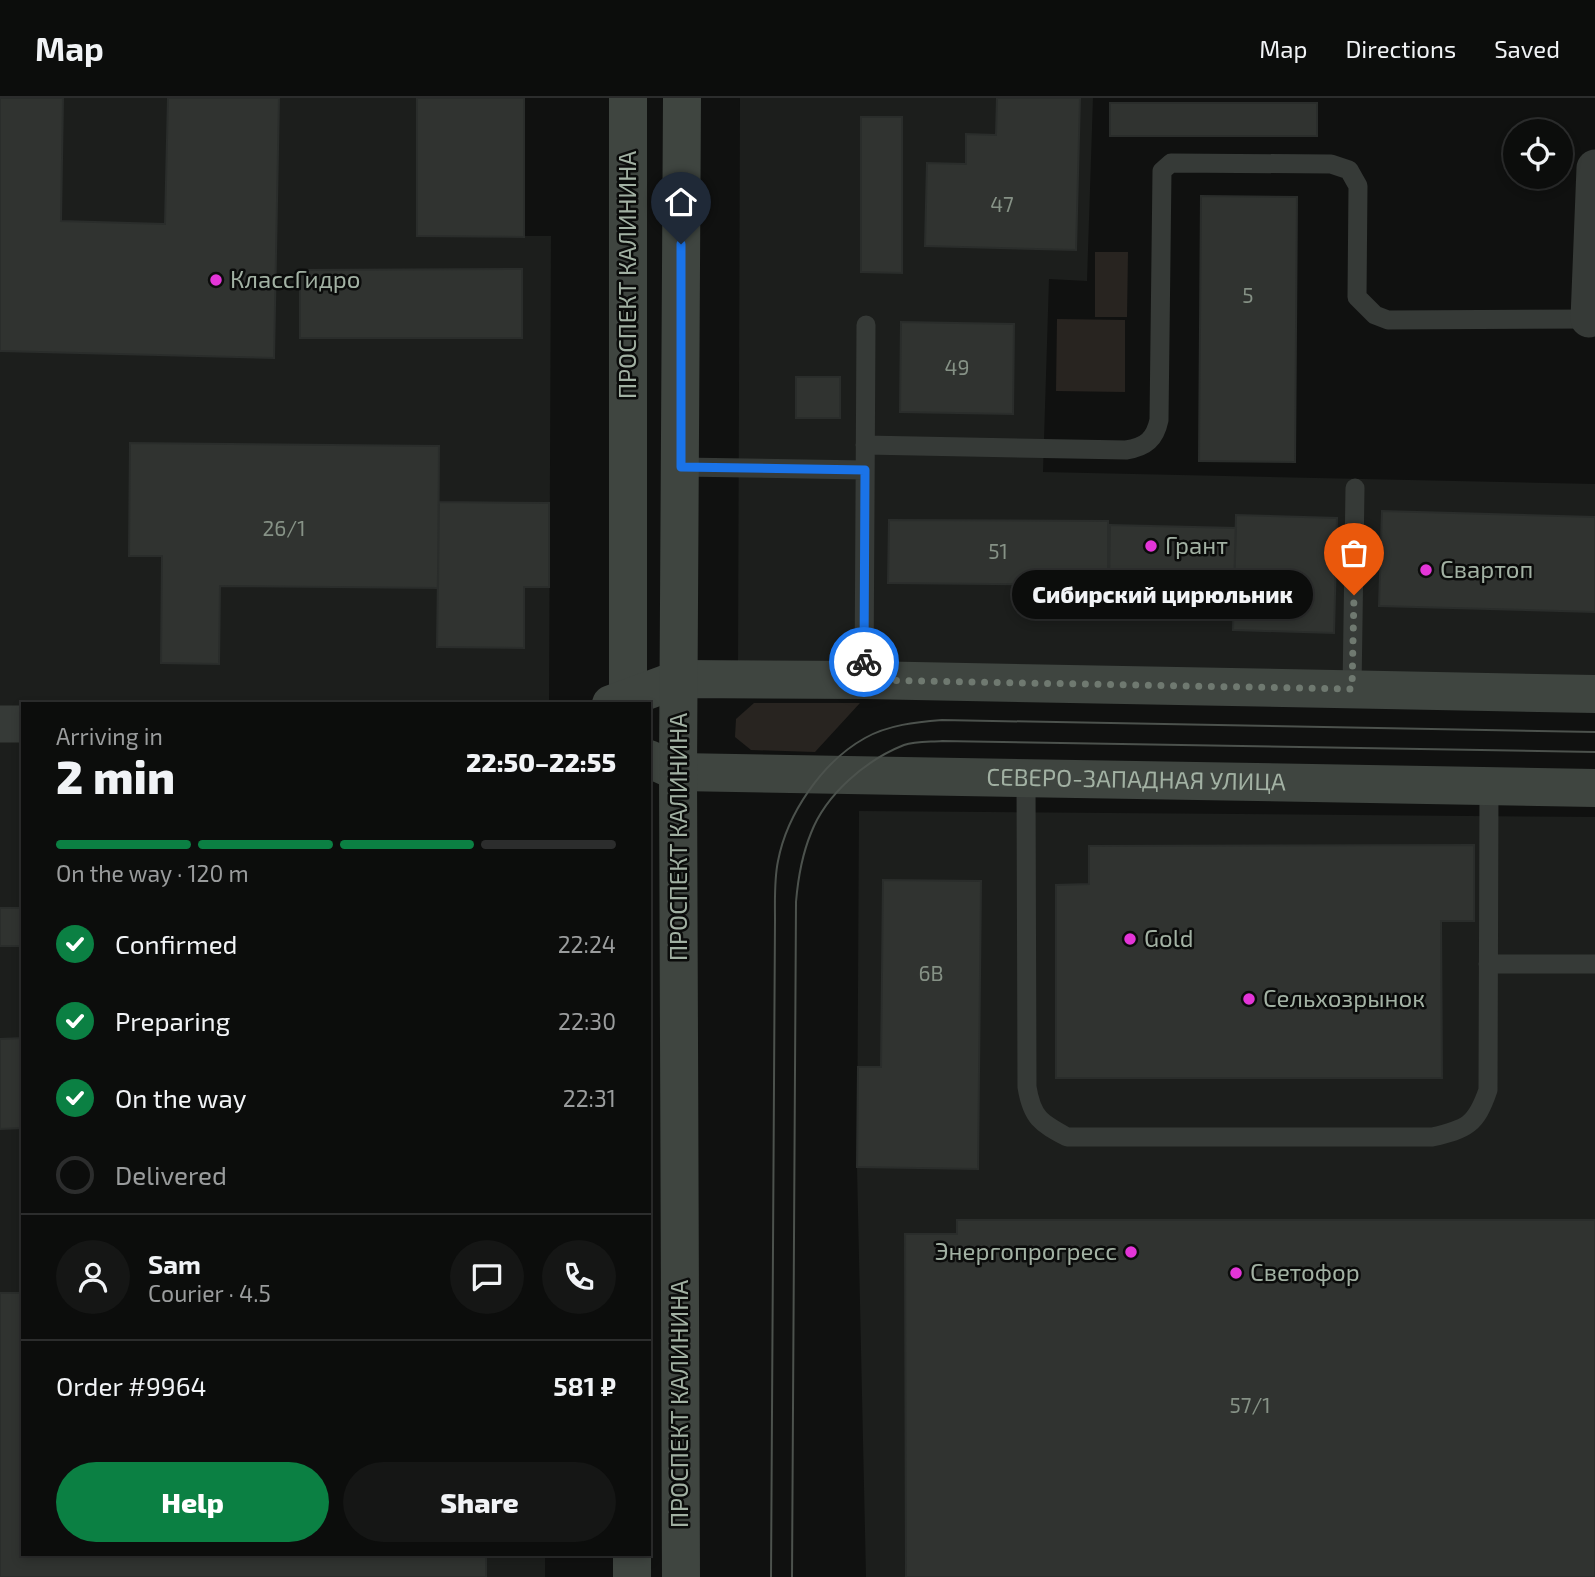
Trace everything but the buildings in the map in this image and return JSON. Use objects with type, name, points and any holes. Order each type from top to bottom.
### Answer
[{"type":"main road","name":"ПРОСПЕКТ КАЛИНИНА","points":[[623,701],[628,98]]},
{"type":"main road","name":"ПРОСПЕКТ КАЛИНИНА","points":[[681,1577],[664,766],[679,679],[682,98]]},
{"type":"main road","points":[[623,701],[679,679],[1595,694]]},
{"type":"main road","name":"СЕВЕРО-ЗАПАДНАЯ УЛИЦА","points":[[664,766],[1026,778],[1595,788]]},
{"type":"main road","points":[[632,1556],[632,1577]]},
{"type":"street","points":[[1592,319],[1595,168]]},
{"type":"street","points":[[0,724],[21,724]]},
{"type":"lane","points":[[865,445],[1126,450],[1149,443],[1159,420],[1162,171],[1171,163],[1331,164],[1349,170],[1358,186],[1357,297],[1375,315],[1388,320],[1592,319]]},
{"type":"lane","points":[[864,680],[866,325]]},
{"type":"lane","points":[[681,467],[865,470]]},
{"type":"lane","points":[[1352,689],[1355,488]]},
{"type":"lane","points":[[1026,778],[1027,1087],[1030,1109],[1046,1126],[1067,1137],[1432,1137],[1463,1130],[1481,1109],[1488,1090],[1489,786]]},
{"type":"lane","points":[[1488,964],[1595,964]]},
{"type":"shaded area","points":[[0,98],[524,98],[524,236],[551,236],[549,702],[21,702],[21,1556],[545,1556],[545,1577],[0,1577]]},
{"type":"shaded area","points":[[740,98],[1093,98],[1087,281],[1049,279],[1043,472],[1595,484],[1595,679],[738,667]]},
{"type":"shaded area","points":[[1095,252],[1128,252],[1127,317],[1095,317]]},
{"type":"shaded area","points":[[1057,319],[1125,320],[1125,392],[1056,391]]},
{"type":"shaded area","points":[[754,703],[860,703],[815,752],[751,750],[735,737],[736,719]]},
{"type":"shaded area","points":[[859,811],[1595,817],[1595,1577],[866,1577],[857,1167]]},
{"type":"tram line","points":[[771,1577],[776,876],[789,825],[821,775],[849,748],[865,738],[893,727],[942,720],[1595,732]]},
{"type":"tram line","points":[[792,1577],[796,902],[808,841],[818,819],[837,792],[862,769],[890,751],[904,745],[923,742],[1595,752]]},
{"type":"way so far","points":[[864,662],[864,680],[1352,689],[1354,595]]},
{"type":"place","name":"КлассГидро","points":[[216,280]]},
{"type":"place","name":"Грант","points":[[1151,546]]},
{"type":"place","name":"Свартоп","points":[[1426,570]]},
{"type":"place","name":"Сибирский цирюльник","points":[[1354,595]]},
{"type":"place","name":"Gold","points":[[1130,939]]},
{"type":"place","name":"Сельхозрынок","points":[[1249,999]]},
{"type":"place","name":"Энергопрогресс","points":[[1131,1252]]},
{"type":"place","name":"Светофор","points":[[1236,1273]]},
{"type":"route","points":[[681,244],[681,467],[865,470],[864,662]]}]
